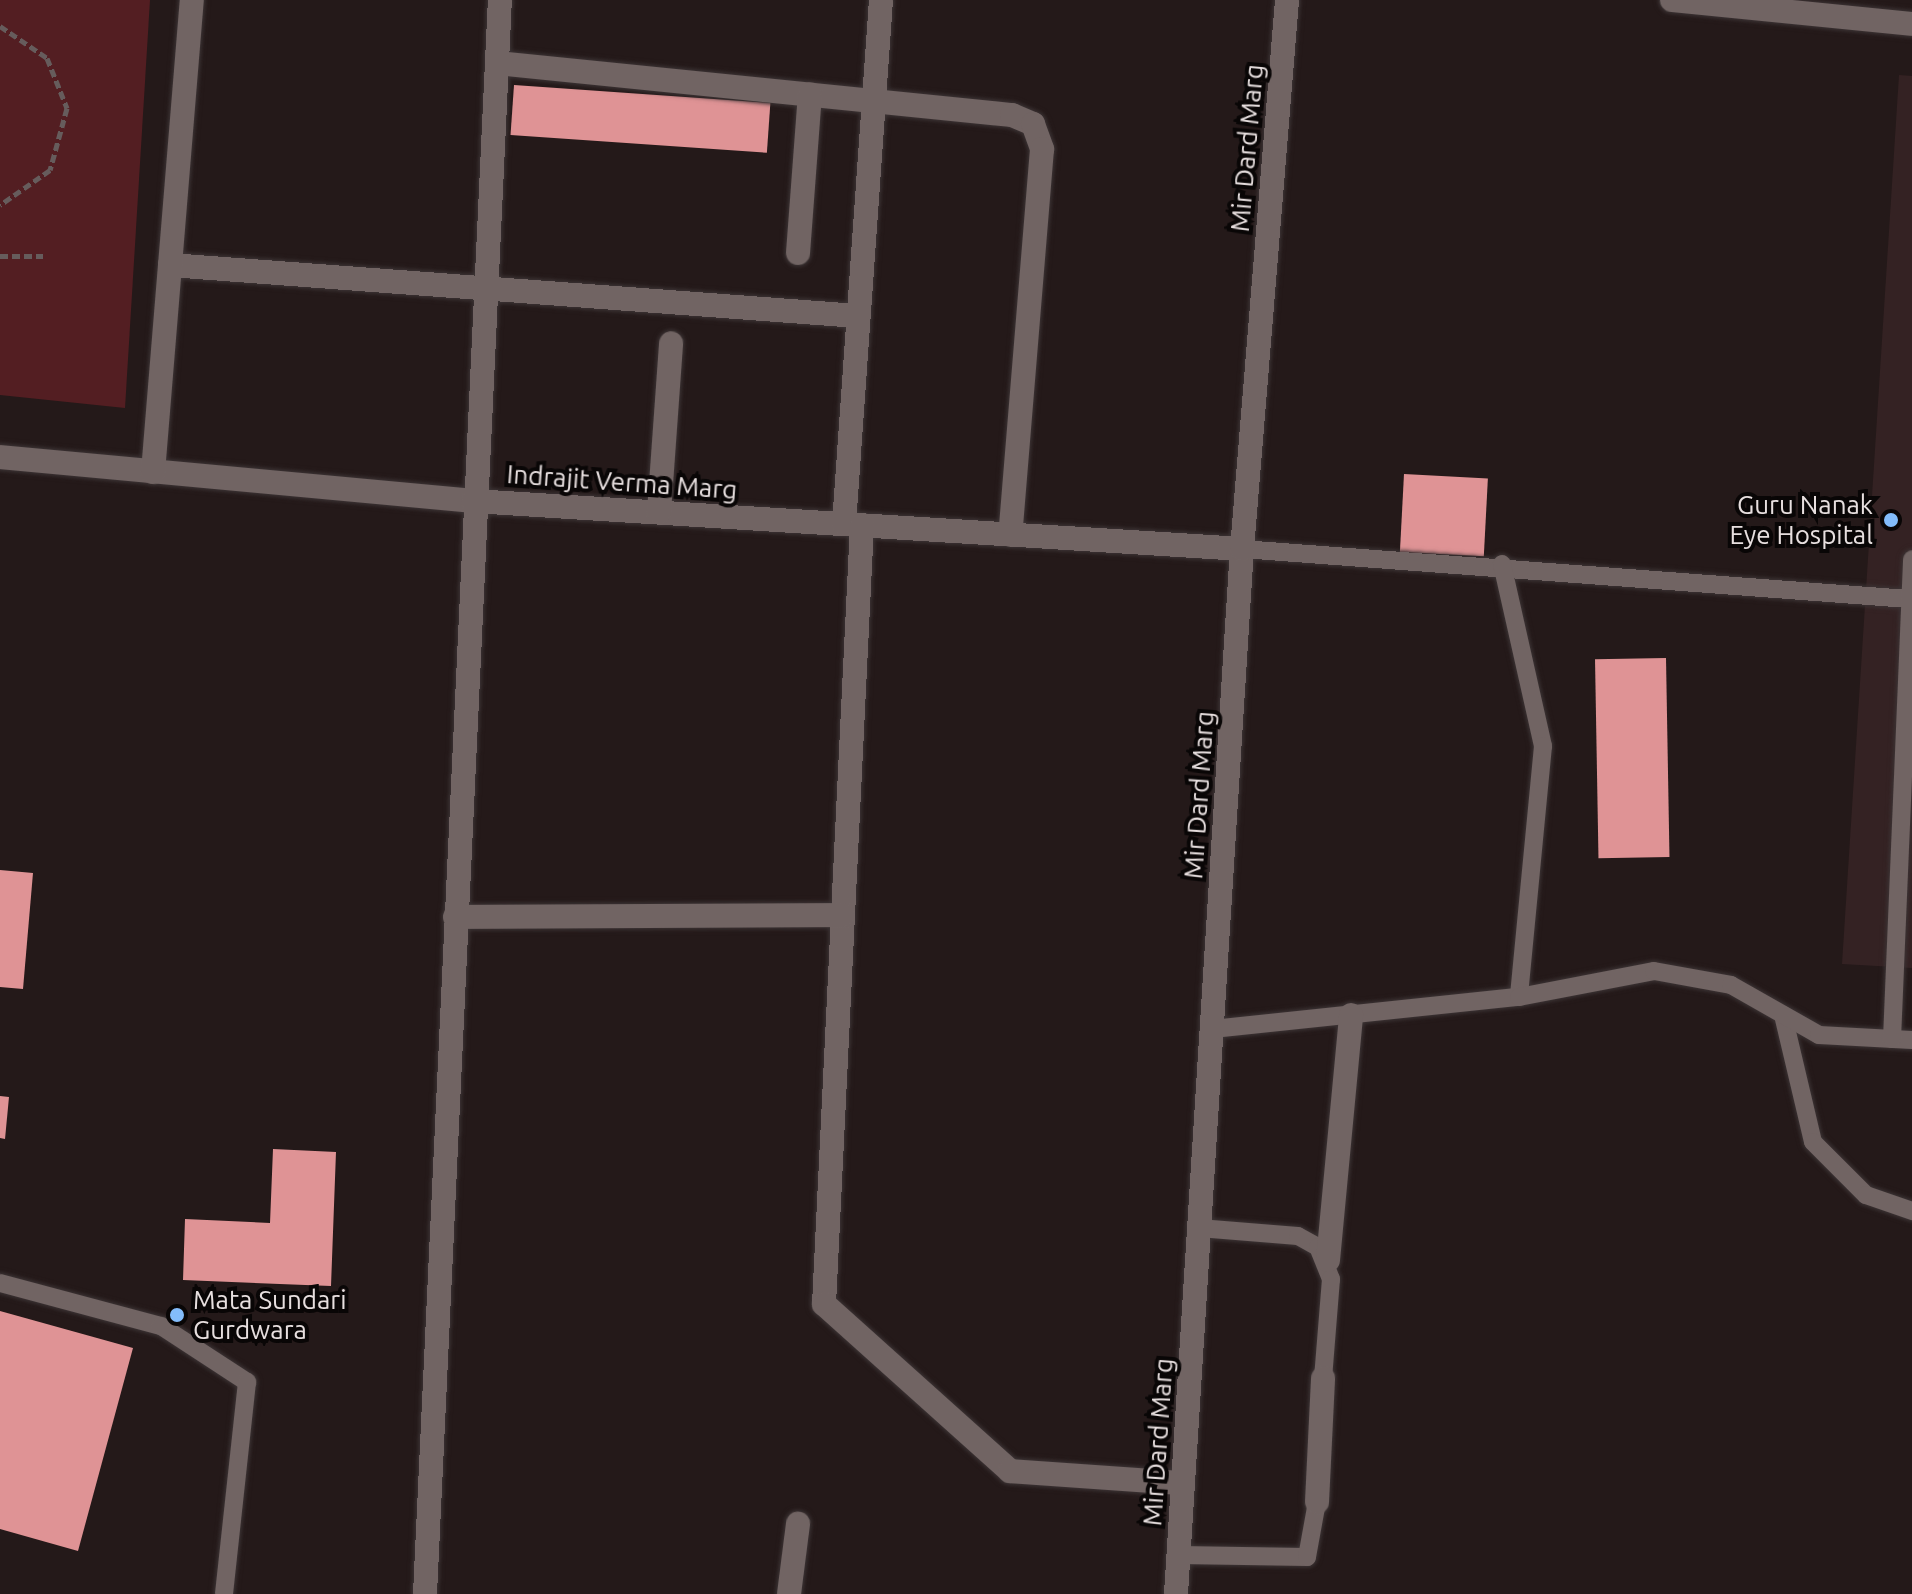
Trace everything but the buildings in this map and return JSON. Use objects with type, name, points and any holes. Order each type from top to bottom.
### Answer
[{"type":"street","points":[[153,472],[192,0]]},
{"type":"street","points":[[425,1594],[473,501],[500,0]]},
{"type":"street","points":[[881,0],[858,316],[843,915],[824,1304],[1010,1471],[1183,1483]]},
{"type":"street","name":"Mir Dard Marg","points":[[1176,1594],[1242,549],[1287,0]]},
{"type":"street","points":[[1672,0],[1912,24]]},
{"type":"street","points":[[497,63],[1012,115],[1033,124],[1042,149],[1010,535]]},
{"type":"street","points":[[798,253],[810,94]]},
{"type":"street","points":[[170,265],[858,316]]},
{"type":"street","points":[[659,512],[671,343]]},
{"type":"street","name":"Indrajit Verma Marg","points":[[0,457],[473,501],[1242,549]]},
{"type":"street","points":[[455,917],[843,915]]},
{"type":"street","points":[[1328,1260],[1351,1015]]},
{"type":"street","points":[[1317,1502],[1323,1378]]},
{"type":"street","points":[[789,1594],[798,1524]]},
{"type":"lane","points":[[1242,549],[1502,564],[1909,599]]},
{"type":"lane","points":[[1892,1039],[1912,559]]},
{"type":"lane","points":[[1502,564],[1543,746],[1519,997]]},
{"type":"lane","points":[[1212,1029],[1519,997],[1654,971],[1731,985],[1819,1035],[1912,1040]]},
{"type":"lane","points":[[1783,1015],[1813,1142],[1866,1195],[1912,1211]]},
{"type":"lane","points":[[1199,1228],[1298,1236],[1328,1260],[1323,1378]]},
{"type":"lane","points":[[0,1283],[161,1326],[247,1382],[224,1594]]},
{"type":"lane","points":[[1179,1555],[1307,1557],[1317,1502]]},
{"type":"path","points":[[0,26],[47,58],[67,108],[50,170],[0,205]]},
{"type":"path","points":[[0,256],[43,256]]},
{"type":"shaded area","points":[[0,0],[150,0],[125,408],[0,395]]},
{"type":"shaded area","name":"Guru Nanak Eye Hospital","points":[[1899,75],[1912,76],[1912,968],[1842,964]]},
{"type":"place","name":"Guru Nanak Eye Hospital","points":[[1891,520]]},
{"type":"place","name":"Mata Sundari Gurdwara","points":[[177,1315]]}]
